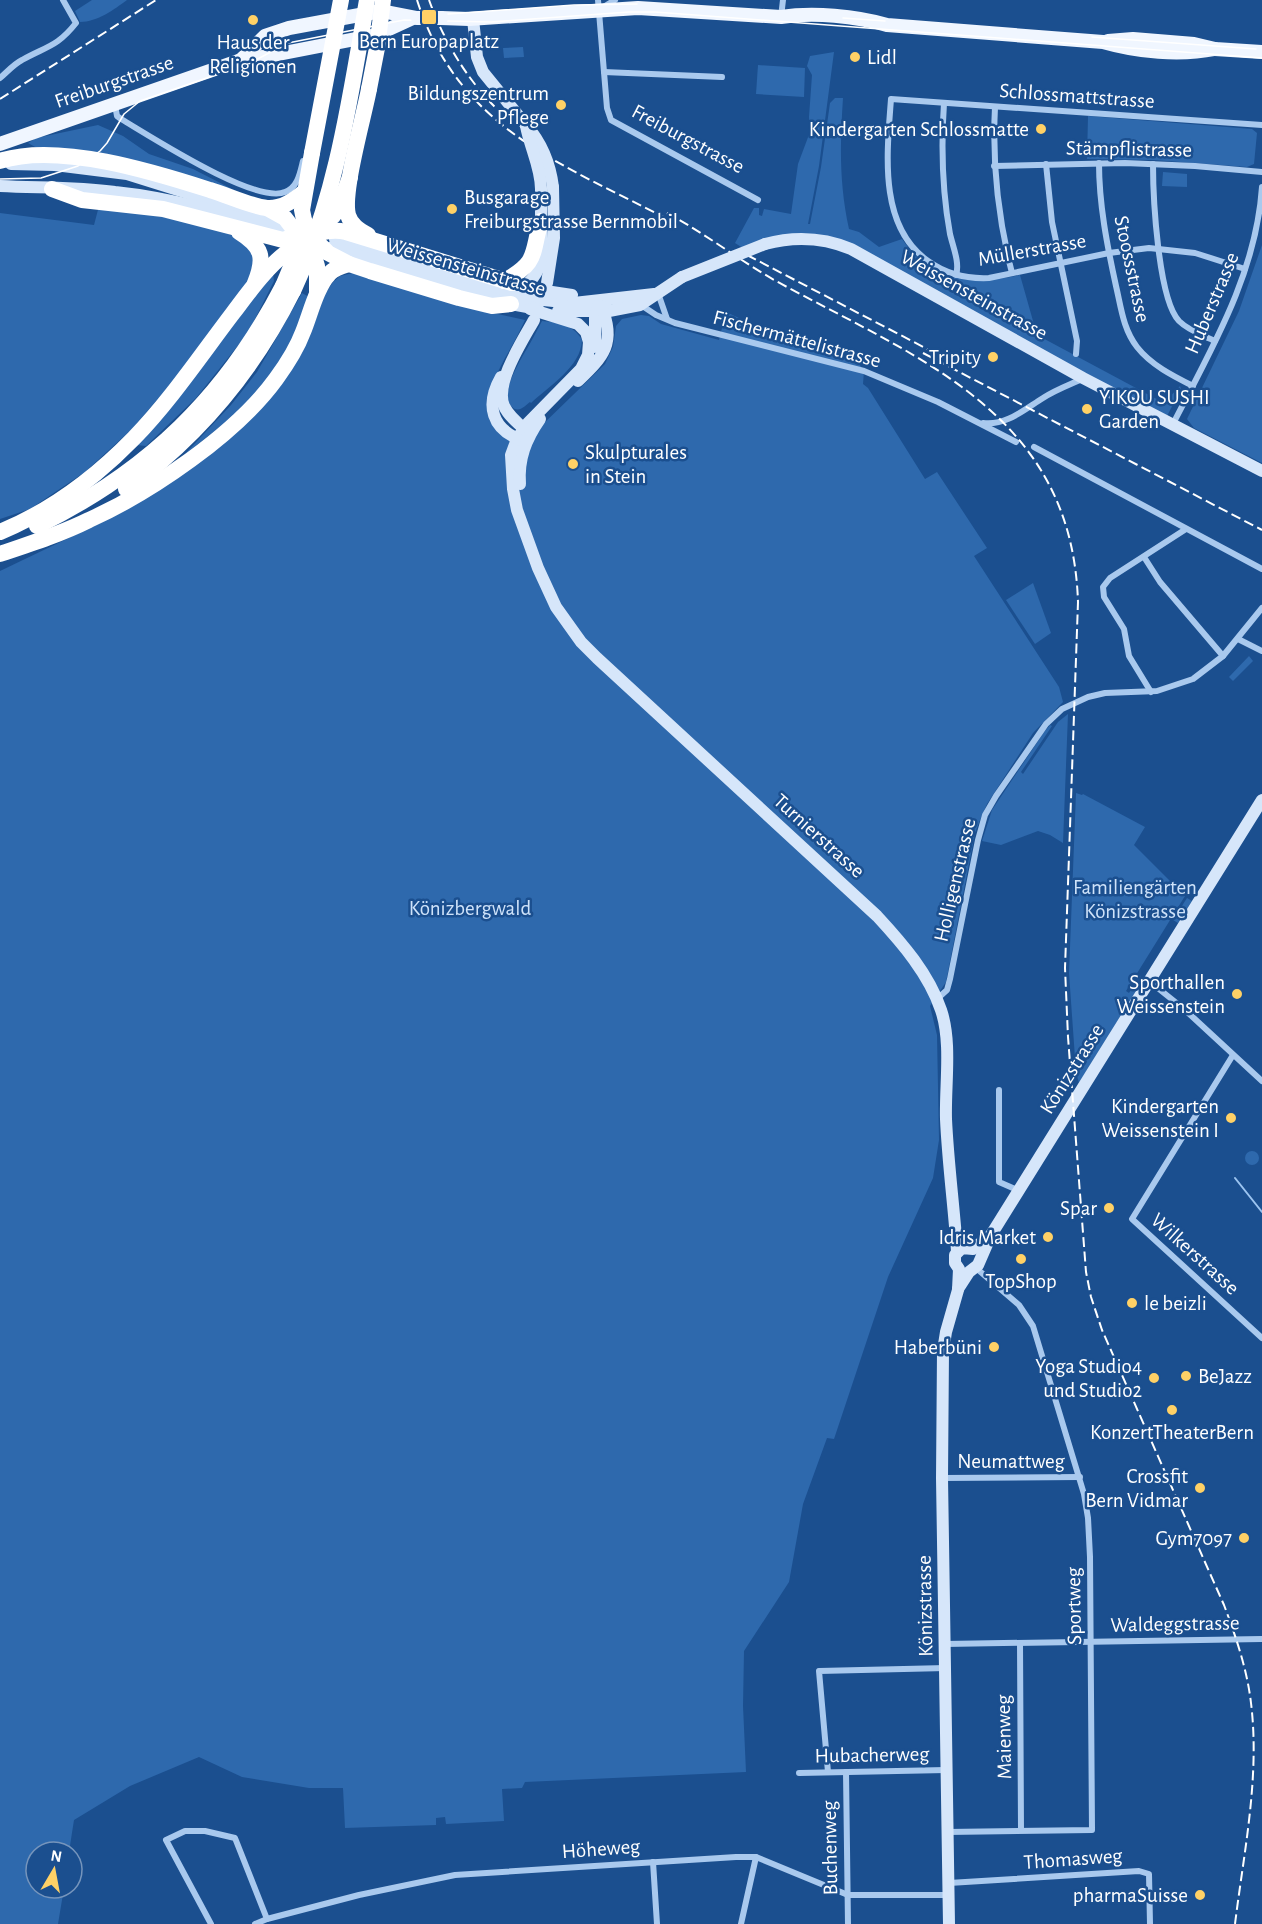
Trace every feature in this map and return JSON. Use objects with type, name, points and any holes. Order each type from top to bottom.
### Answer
[{"type":"highway","points":[[317,298],[317,266],[306,237],[302,210],[306,167],[341,0]]},
{"type":"highway","points":[[0,554],[44,536],[102,504],[142,477],[177,448],[217,407],[245,372],[271,333],[288,289],[324,168],[355,0]]},
{"type":"highway","points":[[0,541],[77,506],[115,482],[156,450],[191,418],[228,375],[288,289],[316,236],[335,170],[348,113],[367,0]]},
{"type":"highway","points":[[383,0],[377,48],[352,170],[347,206],[350,219],[357,228],[385,244]]},
{"type":"highway","points":[[0,162],[26,156],[48,156],[101,161],[159,174],[267,208],[285,218],[328,253],[349,264],[492,306],[512,289],[533,259],[541,221]]},
{"type":"highway","points":[[0,532],[55,504],[113,459],[154,415],[254,287],[282,256],[333,216],[352,170]]},
{"type":"highway","points":[[52,189],[82,200],[163,209],[275,239],[306,237],[337,231],[385,244],[512,289]]},
{"type":"highway","points":[[267,208],[286,204],[304,192]]},
{"type":"highway","points":[[229,226],[251,240],[260,253],[261,267],[254,287]]},
{"type":"highway","points":[[0,554],[91,520],[160,479],[219,436],[254,406],[276,380],[299,341],[330,273],[349,264]]},
{"type":"main road","points":[[599,5],[781,17],[796,23],[867,28],[887,25],[1103,42],[1124,38],[1262,52]]},
{"type":"main road","name":"Freiburgstrasse","points":[[241,60],[263,38],[274,32],[371,12],[392,12],[416,18],[473,19],[599,5]]},
{"type":"main road","name":"Freiburgstrasse","points":[[0,144],[116,111],[241,60],[376,34],[416,18]]},
{"type":"main road","points":[[473,19],[477,57],[483,72],[537,138],[546,157],[547,188],[554,238],[547,283]]},
{"type":"main road","points":[[263,38],[267,47],[275,54]]},
{"type":"main road","points":[[0,162],[56,165],[127,174],[283,227],[159,198],[114,191],[0,186]]},
{"type":"main road","points":[[541,221],[547,188]]},
{"type":"main road","name":"Weissensteinstrasse","points":[[334,243],[512,289],[577,296],[597,306],[640,305],[682,277],[765,243],[803,238],[822,240],[842,245],[1083,378],[1262,471]]},
{"type":"main road","name":"Weissensteinstrasse","points":[[512,289],[532,314],[570,312],[658,293]]},
{"type":"main road","points":[[524,436],[558,392],[590,359],[596,347],[597,306]]},
{"type":"main road","name":"Turnierstrasse","points":[[597,306],[607,325],[607,343],[602,357],[524,436],[511,460],[517,510],[538,568],[555,607],[581,642],[628,688],[877,916],[912,957],[937,999],[945,1031],[946,1120],[956,1226],[969,1259]]},
{"type":"main road","points":[[524,436],[502,402],[502,389],[504,379],[532,314],[572,321],[584,329],[588,337],[589,348],[581,369]]},
{"type":"main road","points":[[513,358],[496,386],[492,404],[493,413],[504,431],[524,436]]},
{"type":"main road","points":[[510,415],[526,413],[546,396],[558,392]]},
{"type":"main road","name":"Könizstrasse","points":[[949,1924],[942,1478],[943,1351],[946,1332],[969,1259],[991,1235],[1020,1191],[1262,800]]},
{"type":"street","points":[[0,78],[19,61],[64,38],[76,23],[63,0]]},
{"type":"street","name":"Freiburgstrasse","points":[[615,0],[599,5],[609,117],[614,123],[758,200]]},
{"type":"street","points":[[781,17],[783,0]]},
{"type":"street","name":"Freiburgstrasse","points":[[604,72],[723,77]]},
{"type":"street","name":"Schlossmattstrasse","points":[[891,99],[1262,125]]},
{"type":"street","name":"Müllerstrasse","points":[[891,99],[889,167],[891,199],[897,221],[907,240],[916,252],[936,267],[956,275],[979,278],[1109,253],[1134,249],[1159,249],[1195,253],[1245,269]]},
{"type":"street","points":[[944,103],[942,170],[950,233],[958,269],[956,275]]},
{"type":"street","points":[[995,107],[994,166],[998,209],[1012,273]]},
{"type":"street","name":"Freiburgstrasse","points":[[116,111],[179,155],[229,180],[271,193],[284,193],[292,188],[306,167]]},
{"type":"street","name":"Stoossstrasse","points":[[1099,163],[1101,205],[1109,253],[1122,314],[1132,339],[1142,353],[1155,364],[1193,386]]},
{"type":"street","points":[[1046,164],[1050,211],[1077,341],[1076,354]]},
{"type":"street","points":[[1153,164],[1154,216],[1172,312],[1186,327],[1215,341]]},
{"type":"street","name":"Stämpflistrasse","points":[[994,166],[1153,164],[1262,172]]},
{"type":"street","name":"Huberstrasse","points":[[1173,424],[1233,305],[1257,228],[1262,187]]},
{"type":"street","points":[[658,293],[668,320]]},
{"type":"street","name":"Fischermättelistrasse","points":[[640,305],[668,320],[864,371],[982,423],[1016,442]]},
{"type":"street","points":[[982,423],[997,423],[1019,414],[1043,398],[1083,378]]},
{"type":"street","points":[[1034,447],[1262,569]]},
{"type":"street","points":[[1152,692],[1129,656],[1124,629],[1102,591],[1107,580],[1186,529]]},
{"type":"street","points":[[1144,557],[1166,589],[1223,656]]},
{"type":"street","name":"Holligenstrasse","points":[[937,999],[947,990],[950,979],[982,823],[992,802],[1036,736],[1058,713],[1080,700],[1105,693],[1152,692],[1193,679],[1223,656],[1262,608]]},
{"type":"street","points":[[1238,639],[1262,651]]},
{"type":"street","points":[[1149,981],[1184,1009],[1262,1081]]},
{"type":"street","name":"Wilkerstrasse","points":[[1233,1055],[1132,1219],[1262,1338]]},
{"type":"street","points":[[999,1090],[999,1182],[1020,1191]]},
{"type":"street","name":"Sportweg","points":[[947,1832],[1092,1830],[1090,1535],[1080,1477],[1033,1326],[1019,1305],[969,1259]]},
{"type":"street","name":"Neumattweg","points":[[942,1478],[1080,1477]]},
{"type":"street","name":"Waldeggstrasse","points":[[945,1644],[1262,1639]]},
{"type":"street","name":"Maienweg","points":[[1020,1643],[1022,1830]]},
{"type":"street","points":[[828,1772],[819,1671],[946,1668]]},
{"type":"street","name":"Hubacherweg","points":[[799,1773],[947,1770]]},
{"type":"street","name":"Buchenweg","points":[[846,1772],[848,1924]]},
{"type":"street","points":[[211,1924],[166,1840],[185,1831],[205,1831],[235,1838],[267,1919]]},
{"type":"street","points":[[741,1924],[756,1857]]},
{"type":"street","name":"Höheweg","points":[[255,1924],[359,1895],[455,1875],[653,1862],[756,1857],[848,1895],[948,1889]]},
{"type":"street","points":[[653,1862],[657,1924]]},
{"type":"street","name":"Thomasweg","points":[[948,1889],[1139,1871],[1149,1874],[1150,1924]]},
{"type":"green space","points":[[92,0],[127,0],[99,17],[80,22],[75,11]]},
{"type":"green space","points":[[523,47],[524,57],[504,58],[503,48]]},
{"type":"green space","points":[[834,52],[819,166],[808,224],[810,224],[821,167],[830,103],[835,98],[843,98],[841,163],[843,196],[849,229],[859,232],[879,247],[902,239],[926,265],[954,277],[986,280],[1020,275],[1037,335],[1164,403],[1180,386],[1181,389],[1165,420],[826,240],[746,250],[735,243],[754,208],[759,208],[759,215],[762,216],[764,209],[791,214],[798,164],[810,132],[812,75],[807,66],[810,56]]},
{"type":"green space","points":[[758,65],[805,68],[804,97],[756,94]]},
{"type":"green space","points":[[1088,116],[1252,129],[1257,133],[1254,164],[1247,167],[1153,160],[1087,159]]},
{"type":"green space","points":[[98,125],[123,136],[149,154],[193,169],[236,191],[37,148],[28,143],[36,138]]},
{"type":"green space","points":[[1163,172],[1187,174],[1187,187],[1162,186]]},
{"type":"green space","points":[[99,206],[208,225],[252,244],[257,265],[243,293],[132,429],[85,472],[30,509],[0,519],[0,213],[94,225]]},
{"type":"green space","points":[[1262,245],[1262,463],[1194,428],[1187,419],[1239,311]]},
{"type":"green space","points":[[273,273],[274,281],[248,333],[196,398],[146,446],[136,445]]},
{"type":"green space","name":"Könizbergwald","points":[[353,273],[471,308],[525,320],[494,380],[487,402],[487,412],[491,422],[510,440],[540,427],[605,364],[613,347],[616,326],[622,319],[641,315],[649,316],[661,324],[719,340],[726,312],[776,335],[854,357],[864,371],[863,384],[868,388],[925,479],[937,472],[987,548],[974,556],[1059,687],[1063,702],[1033,733],[987,804],[975,833],[946,982],[930,1006],[937,1035],[939,1140],[933,1178],[888,1277],[834,1439],[827,1438],[803,1504],[789,1582],[744,1651],[743,1706],[746,1772],[525,1782],[522,1788],[502,1789],[504,1821],[446,1824],[445,1817],[436,1818],[436,1825],[345,1828],[343,1788],[309,1788],[242,1777],[199,1757],[130,1786],[74,1820],[71,1840],[24,1840],[24,1900],[62,1900],[58,1924],[0,1924],[0,571],[75,535],[183,472],[310,336],[325,294],[340,276]]},
{"type":"green space","points":[[302,293],[309,297],[289,349],[251,402],[183,456],[231,405],[257,372]]},
{"type":"green space","points":[[542,321],[560,323],[575,331],[582,340],[580,350],[563,375],[531,403],[516,409],[511,406],[508,399],[510,382]]},
{"type":"green space","points":[[1033,583],[1051,633],[1035,644],[1006,600]]},
{"type":"green space","points":[[1249,656],[1253,661],[1233,681],[1229,677]]},
{"type":"green space","points":[[1068,714],[1063,843],[1038,831],[1001,845],[982,841],[992,810],[1044,732],[1050,725],[1052,726],[1021,772],[1023,774],[1058,722]]},
{"type":"green space","name":"Familiengärten Könizstrasse","points":[[1076,793],[1083,794],[1145,827],[1134,845],[1185,896],[1126,991],[1129,993],[1140,975],[1142,981],[1079,1083],[1076,1072],[1069,973]]},
{"type":"green space","points":[[1187,898],[1192,901],[1178,923],[1173,920]]},
{"type":"green space","points":[[1249,1151],[1255,1151],[1259,1158],[1255,1165],[1249,1165],[1245,1161],[1245,1155]]},
{"type":"waterway","points":[[1235,1178],[1262,1212]]},
{"type":"tram line","points":[[448,14],[574,5],[637,4]]},
{"type":"tram line","points":[[0,179],[41,178],[78,166],[100,151],[124,114],[140,101],[250,63],[288,43],[404,20],[491,22],[655,12],[1262,58]]},
{"type":"tram line","points":[[843,18],[885,21]]},
{"type":"tram line","points":[[1092,37],[1256,49]]},
{"type":"railway","points":[[0,99],[156,0]]},
{"type":"railway","points":[[417,0],[436,44],[459,81],[487,112],[520,138],[555,161],[673,222]]},
{"type":"railway","points":[[429,0],[459,62],[479,90],[503,115]]},
{"type":"railway","points":[[667,213],[771,278],[891,342],[939,371],[983,404],[1020,441],[1050,486],[1070,539],[1078,602],[1065,968],[1086,1272],[1091,1297],[1102,1330],[1224,1605],[1247,1678],[1251,1703],[1254,1758],[1235,1924]]},
{"type":"railway","points":[[747,255],[933,352]]},
{"type":"railway","points":[[923,353],[1262,530]]},
{"type":"place","name":"Bern Europaplatz","points":[[429,17]]},
{"type":"place","name":"Haus der Religionen","points":[[253,20]]},
{"type":"place","name":"Lidl","points":[[855,57]]},
{"type":"place","name":"Bildungszentrum Pflege","points":[[561,105]]},
{"type":"place","name":"Kindergarten Schlossmatte","points":[[1041,129]]},
{"type":"place","name":"Busgarage Freiburgstrasse Bernmobil","points":[[452,209]]},
{"type":"place","name":"Tripity","points":[[993,357]]},
{"type":"place","name":"YIKOU SUSHI Garden","points":[[1087,409]]},
{"type":"place","name":"Skulpturales in Stein","points":[[573,464]]},
{"type":"place","name":"Sporthallen Weissenstein","points":[[1237,994]]},
{"type":"place","name":"Kindergarten Weissenstein I","points":[[1231,1118]]},
{"type":"place","name":"Spar","points":[[1109,1208]]},
{"type":"place","name":"Idris Market","points":[[1048,1237]]},
{"type":"place","name":"TopShop","points":[[1021,1259]]},
{"type":"place","name":"le beizli","points":[[1132,1303]]},
{"type":"place","name":"Haberbüni","points":[[994,1347]]},
{"type":"place","name":"BeJazz","points":[[1186,1376]]},
{"type":"place","name":"Yoga Studio4 und Studio2","points":[[1154,1378]]},
{"type":"place","name":"KonzertTheaterBern","points":[[1172,1410]]},
{"type":"place","name":"Crossfit Bern Vidmar","points":[[1200,1488]]},
{"type":"place","name":"Gym7097","points":[[1244,1538]]},
{"type":"place","name":"pharmaSuisse","points":[[1200,1895]]}]
